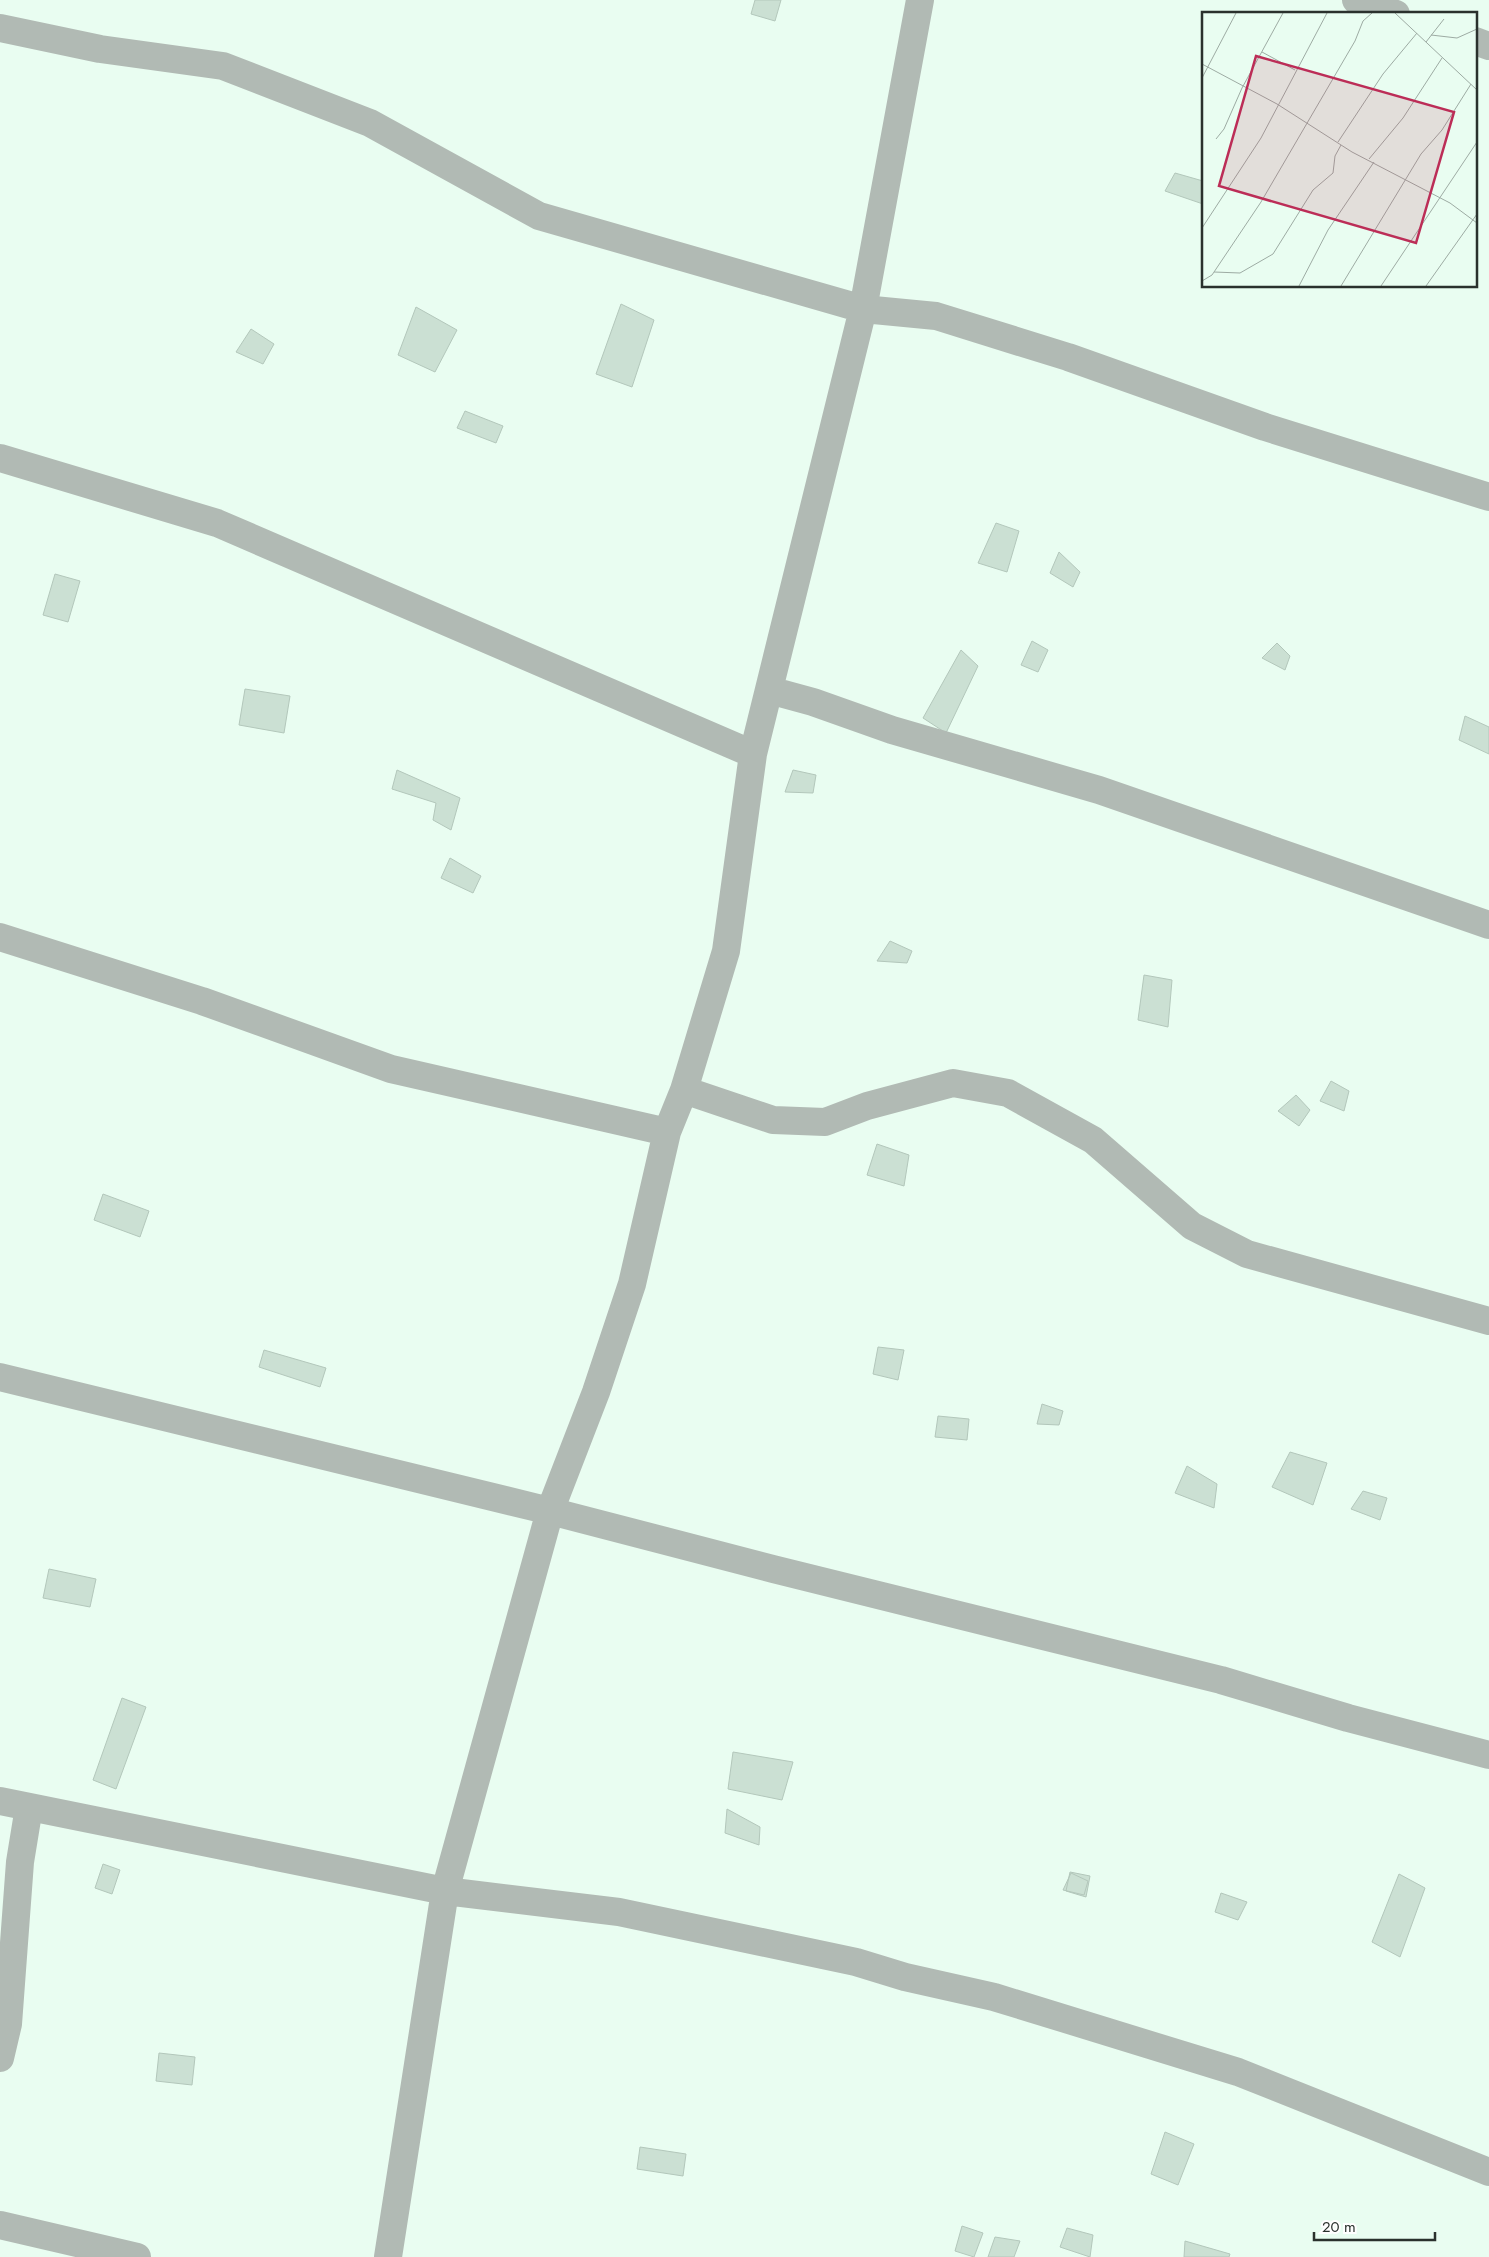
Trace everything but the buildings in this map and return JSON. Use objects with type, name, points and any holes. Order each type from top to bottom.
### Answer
[{"type":"street","points":[[388,2257],[445,1891],[550,1511],[596,1392],[632,1284],[667,1132],[684,1090],[726,951],[752,754],[863,309],[920,0]]},
{"type":"street","points":[[1356,0],[1390,12]]},
{"type":"street","points":[[0,28],[100,49],[223,66],[370,123],[539,216],[863,309],[936,316],[1068,357],[1265,426],[1489,497]]},
{"type":"street","points":[[1476,41],[1489,46]]},
{"type":"street","points":[[0,458],[217,523],[752,754]]},
{"type":"street","points":[[769,690],[813,702],[892,730],[1099,790],[1489,924]]},
{"type":"street","points":[[0,937],[202,1001],[391,1069],[667,1132]]},
{"type":"street","points":[[684,1090],[772,1120],[825,1122],[868,1106],[953,1083],[1008,1093],[1093,1140],[1192,1226],[1248,1254],[1489,1321]]},
{"type":"street","points":[[0,1377],[550,1511],[821,1581],[1220,1680],[1348,1718],[1489,1755]]},
{"type":"street","points":[[0,1801],[445,1891],[619,1912],[856,1962],[905,1977],[994,1997],[1238,2072],[1489,2172]]},
{"type":"street","points":[[0,2058],[8,2024],[20,1862],[29,1807]]},
{"type":"street","points":[[0,2225],[137,2257]]}]
